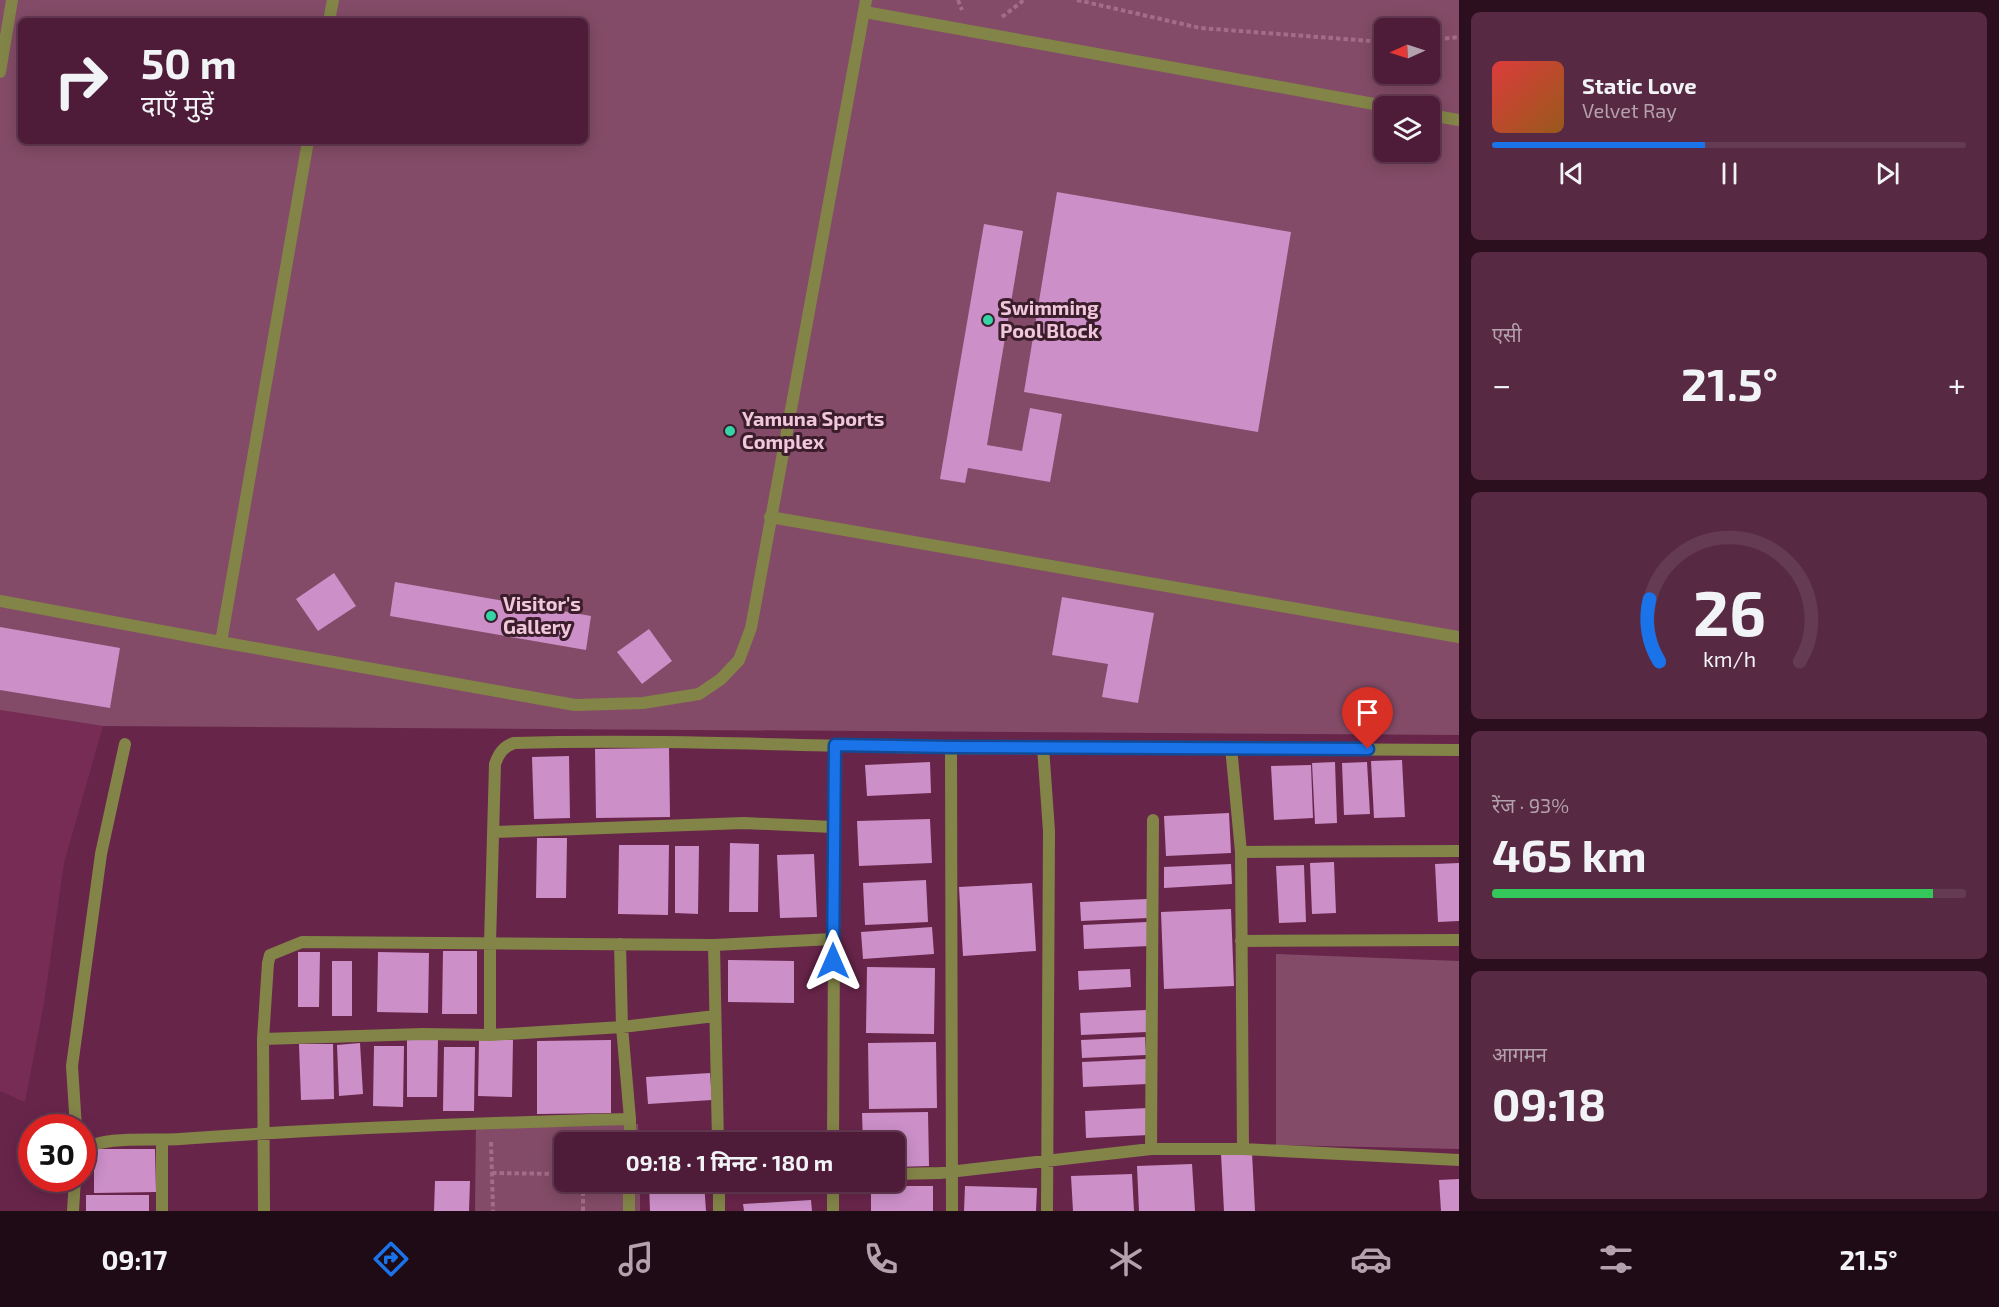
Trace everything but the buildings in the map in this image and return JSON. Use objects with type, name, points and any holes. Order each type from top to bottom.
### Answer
[{"type":"street","points":[[0,72],[12,0]]},
{"type":"street","points":[[330,18],[333,0]]},
{"type":"street","points":[[0,601],[575,705],[642,703],[699,694],[721,680],[738,660],[751,628],[866,6],[1374,104]]},
{"type":"street","points":[[1440,117],[1459,120]]},
{"type":"street","points":[[220,642],[307,144]]},
{"type":"street","points":[[770,517],[1459,637]]},
{"type":"street","points":[[490,1035],[495,764],[499,753],[514,743],[653,741],[951,747],[1459,750]]},
{"type":"street","points":[[75,1114],[72,1066],[101,854],[125,744]]},
{"type":"street","points":[[833,1132],[835,745]]},
{"type":"street","points":[[951,747],[952,1211]]},
{"type":"street","points":[[1043,747],[1049,831],[1047,1211]]},
{"type":"street","points":[[1231,747],[1240,852],[1243,1149]]},
{"type":"street","points":[[1151,1149],[1153,820]]},
{"type":"street","points":[[494,832],[744,823],[833,827]]},
{"type":"street","points":[[1240,852],[1459,852]]},
{"type":"street","points":[[264,1211],[263,1039],[270,955],[303,942],[714,945],[833,939]]},
{"type":"street","points":[[1241,941],[1459,940]]},
{"type":"street","points":[[620,944],[622,1027],[630,1132]]},
{"type":"street","points":[[714,945],[718,1132]]},
{"type":"street","points":[[263,1039],[423,1034],[490,1035],[622,1027],[715,1016]]},
{"type":"street","points":[[96,1144],[265,1133],[630,1119]]},
{"type":"street","points":[[162,1141],[162,1211]]},
{"type":"street","points":[[905,1174],[952,1172],[1151,1149],[1243,1149],[1459,1160]]},
{"type":"street","points":[[73,1211],[74,1192]]},
{"type":"street","points":[[629,1192],[629,1211]]},
{"type":"street","points":[[719,1192],[719,1211]]},
{"type":"street","points":[[833,1192],[833,1211]]},
{"type":"path","points":[[958,0],[961,10],[972,12]]},
{"type":"path","points":[[993,16],[1003,18],[1024,0]]},
{"type":"path","points":[[1077,0],[1200,28],[1374,41]]},
{"type":"path","points":[[1440,39],[1459,37]]},
{"type":"path","points":[[490,1123],[493,1211]]},
{"type":"path","points":[[492,1173],[554,1174]]},
{"type":"path","points":[[583,1192],[583,1211]]},
{"type":"shaded area","name":"Yamuna Sports Complex","points":[[0,0],[1459,0],[1459,735],[103,726],[0,710]]},
{"type":"shaded area","points":[[0,710],[103,726],[64,863],[44,1003],[25,1102],[0,1091]]},
{"type":"shaded area","points":[[1276,954],[1459,961],[1459,1149],[1276,1145]]},
{"type":"shaded area","points":[[476,1120],[638,1124],[638,1132],[554,1132],[554,1192],[640,1192],[640,1211],[475,1211]]},
{"type":"place","name":"Swimming Pool Block","points":[[988,320]]},
{"type":"place","name":"Yamuna Sports Complex","points":[[730,431]]},
{"type":"place","name":"Visitor's Gallery","points":[[491,616]]},
{"type":"route","points":[[833,961],[835,745],[1368,749]]}]
